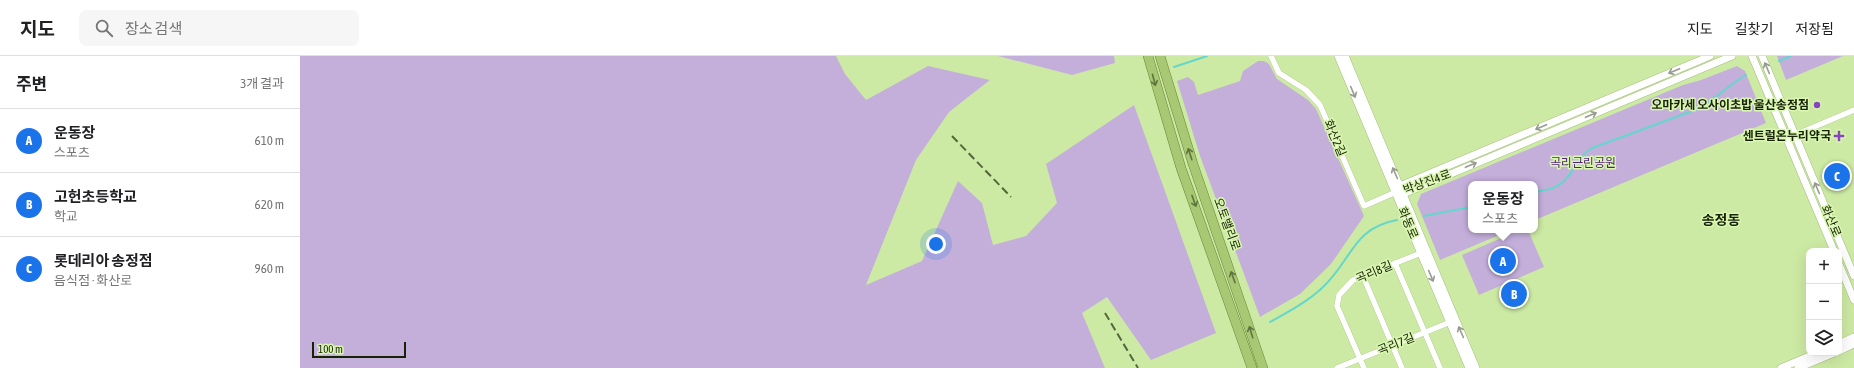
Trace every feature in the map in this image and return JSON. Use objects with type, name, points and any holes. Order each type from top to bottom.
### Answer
[{"type":"highway","name":"오토밸리로","points":[[1160,56],[1168,88],[1193,164],[1246,314],[1263,368]]},
{"type":"highway","name":"오토밸리로","points":[[1148,59],[1182,168],[1252,368]]},
{"type":"street","name":"화산2길","points":[[1270,56],[1279,72],[1306,90],[1320,105],[1364,206],[1398,189]]},
{"type":"street","name":"화동로","points":[[1338,56],[1398,189],[1403,194],[1453,321],[1469,368]]},
{"type":"street","name":"화동로","points":[[1346,56],[1398,189],[1421,253],[1476,368]]},
{"type":"street","name":"박상진4로","points":[[1398,189],[1710,56]]},
{"type":"street","name":"박상진4로","points":[[1403,194],[1732,56]]},
{"type":"street","name":"화산로","points":[[1752,56],[1833,248]]},
{"type":"street","name":"화산로","points":[[1762,56],[1854,276]]},
{"type":"street","points":[[1795,135],[1853,112]]},
{"type":"street","name":"곡리8길","points":[[1364,368],[1337,301],[1339,295],[1350,282],[1421,253]]},
{"type":"street","points":[[1395,263],[1440,368]]},
{"type":"street","points":[[1842,271],[1854,300]]},
{"type":"street","points":[[1363,276],[1402,368]]},
{"type":"street","name":"곡리7길","points":[[1337,368],[1453,321]]},
{"type":"street","points":[[1842,343],[1854,337]]},
{"type":"street","points":[[1842,350],[1854,344]]},
{"type":"street","points":[[1781,368],[1810,356]]},
{"type":"street","points":[[1798,368],[1827,356]]},
{"type":"green space","points":[[300,56],[836,56],[845,74],[866,100],[928,66],[990,80],[949,112],[916,160],[866,285],[922,261],[958,181],[982,203],[993,245],[1026,236],[1057,203],[1046,164],[1134,105],[1216,333],[1151,360],[1107,297],[1082,313],[1105,368],[300,368]]},
{"type":"green space","points":[[998,56],[1114,56],[1115,63],[1072,75]]},
{"type":"green space","points":[[1777,56],[1843,56],[1786,80]]},
{"type":"green space","points":[[1258,61],[1264,61],[1269,64],[1277,79],[1308,100],[1316,109],[1364,216],[1331,264],[1300,294],[1260,317],[1200,156],[1177,81],[1188,77],[1194,82],[1198,95],[1240,81],[1243,71]]},
{"type":"green space","name":"곡리근린공원","points":[[1737,66],[1745,71],[1766,123],[1538,219],[1538,181],[1468,181],[1468,233],[1504,233],[1440,260],[1417,204],[1421,194],[1683,85],[1701,80]]},
{"type":"green space","points":[[1513,233],[1529,233],[1544,267],[1479,295],[1462,255]]},
{"type":"waterway","points":[[1174,67],[1207,56]]},
{"type":"waterway","points":[[1779,61],[1791,56]]},
{"type":"waterway","points":[[1538,191],[1550,189],[1561,184],[1568,177],[1583,155],[1592,148],[1695,110],[1746,75]]},
{"type":"waterway","points":[[1424,216],[1468,208]]},
{"type":"waterway","points":[[1270,322],[1304,302],[1322,288],[1332,278],[1361,238],[1382,224],[1397,220]]},
{"type":"railway","points":[[952,136],[1011,197]]},
{"type":"railway","points":[[1105,313],[1138,368]]},
{"type":"place","name":"오마카세 오사이초밥 울산송정점","points":[[1817,105]]},
{"type":"place","name":"센트럴온누리약국","points":[[1839,136]]},
{"type":"place","name":"롯데리아 송정점","points":[[1837,176]]},
{"type":"place","name":"운동장","points":[[1503,261]]},
{"type":"place","name":"고헌초등학교","points":[[1514,294]]},
{"type":"district","name":"송정동","points":[[1721,220]]}]
